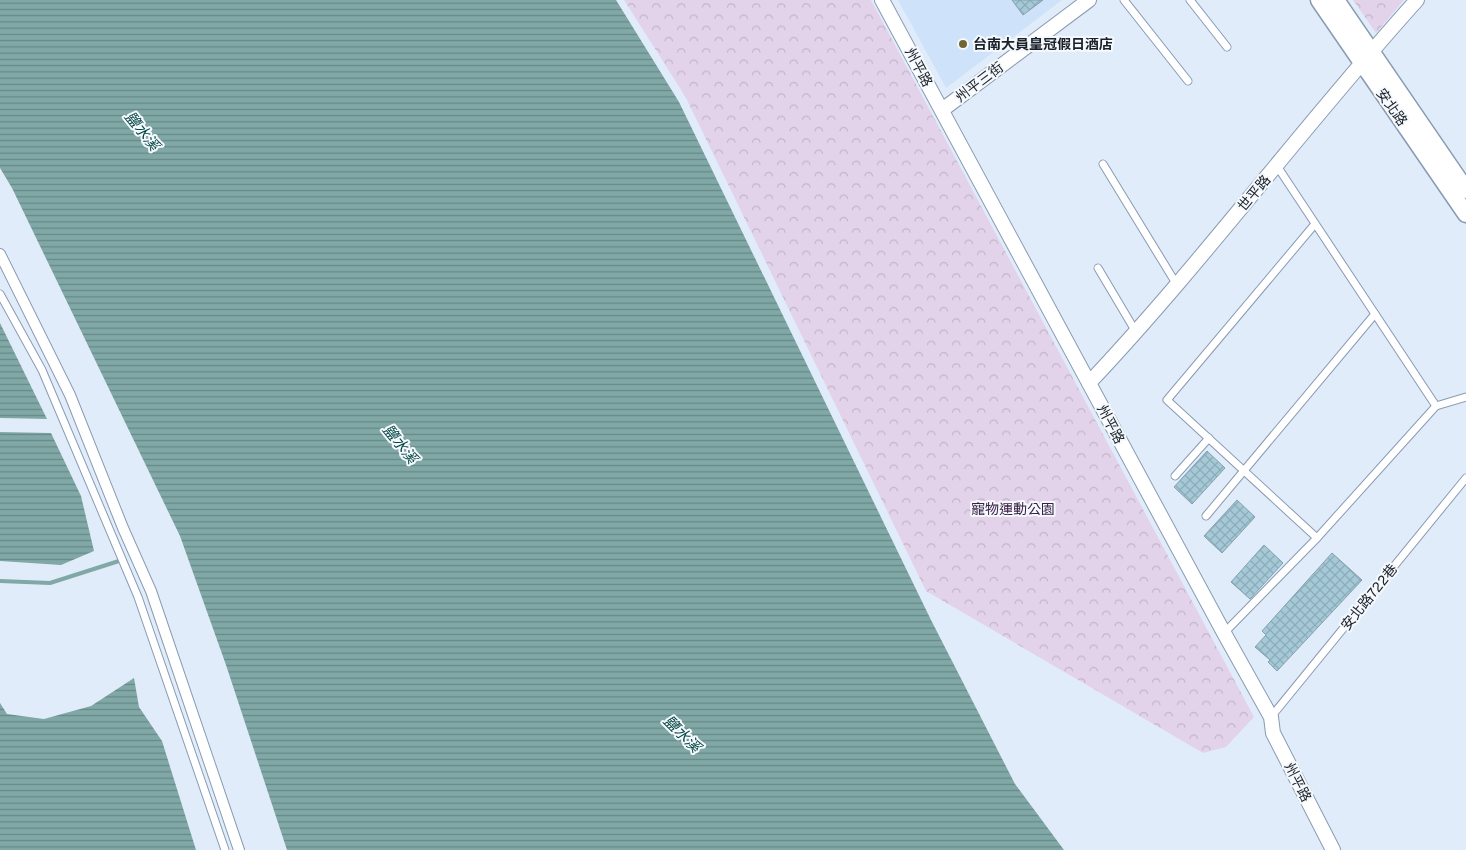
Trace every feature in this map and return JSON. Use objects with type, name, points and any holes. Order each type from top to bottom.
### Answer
[{"type":"street","name":"州平路","points":[[882,0],[1271,717],[1273,733],[1333,850]]},
{"type":"street","name":"州平三街","points":[[942,110],[1089,0]]},
{"type":"street","name":"安北路","points":[[1319,0],[1366,57],[1466,190]]},
{"type":"street","name":"安北路","points":[[1336,0],[1366,57],[1466,214]]},
{"type":"street","name":"世平路","points":[[1089,383],[1136,333],[1177,285],[1366,57],[1416,0]]},
{"type":"street","points":[[0,254],[70,395],[123,528],[151,591],[239,850]]},
{"type":"lane","points":[[1124,0],[1188,81]]},
{"type":"lane","points":[[1190,0],[1227,47]]},
{"type":"lane","points":[[1104,164],[1177,285]]},
{"type":"lane","points":[[1277,166],[1436,406]]},
{"type":"lane","points":[[1315,224],[1167,400],[1317,538]]},
{"type":"lane","points":[[1098,268],[1136,333]]},
{"type":"lane","points":[[0,294],[42,370],[138,597],[225,850]]},
{"type":"lane","points":[[1206,516],[1375,314]]},
{"type":"lane","points":[[1224,633],[1317,538],[1436,406],[1466,397]]},
{"type":"lane","points":[[1174,476],[1209,438]]},
{"type":"lane","name":"安北路722巷","points":[[1271,717],[1466,478]]},
{"type":"shaded area","name":"台南大員皇冠假日酒店","points":[[898,0],[1062,0],[946,88]]},
{"type":"green space","name":"寵物運動公園","points":[[624,0],[871,0],[1254,717],[1226,747],[1203,753],[926,591],[685,96]]},
{"type":"green space","points":[[1353,0],[1404,0],[1376,33]]},
{"type":"water","name":"鹽水溪","points":[[0,0],[616,0],[679,102],[931,620],[1015,784],[1064,850],[287,850],[226,665],[180,536],[12,188],[0,168]]},
{"type":"water","points":[[0,323],[47,419],[0,418]]},
{"type":"water","points":[[0,432],[51,433],[81,496],[94,551],[61,565],[0,561]]},
{"type":"water","points":[[134,678],[139,707],[162,741],[196,850],[0,850],[0,703],[7,714],[44,719],[91,706]]},
{"type":"building","points":[[1012,0],[1043,0],[1023,15]]},
{"type":"building","points":[[1207,451],[1225,468],[1192,504],[1174,487]]},
{"type":"building","points":[[1237,500],[1255,517],[1222,553],[1204,536]]},
{"type":"building","points":[[1264,545],[1283,563],[1250,599],[1231,582]]},
{"type":"building","points":[[1332,553],[1362,580],[1277,671],[1268,662],[1270,660],[1255,647],[1266,635],[1262,631]]},
{"type":"waterway","points":[[0,581],[50,583],[122,560]]},
{"type":"place","name":"台南大員皇冠假日酒店","points":[[963,44]]}]
